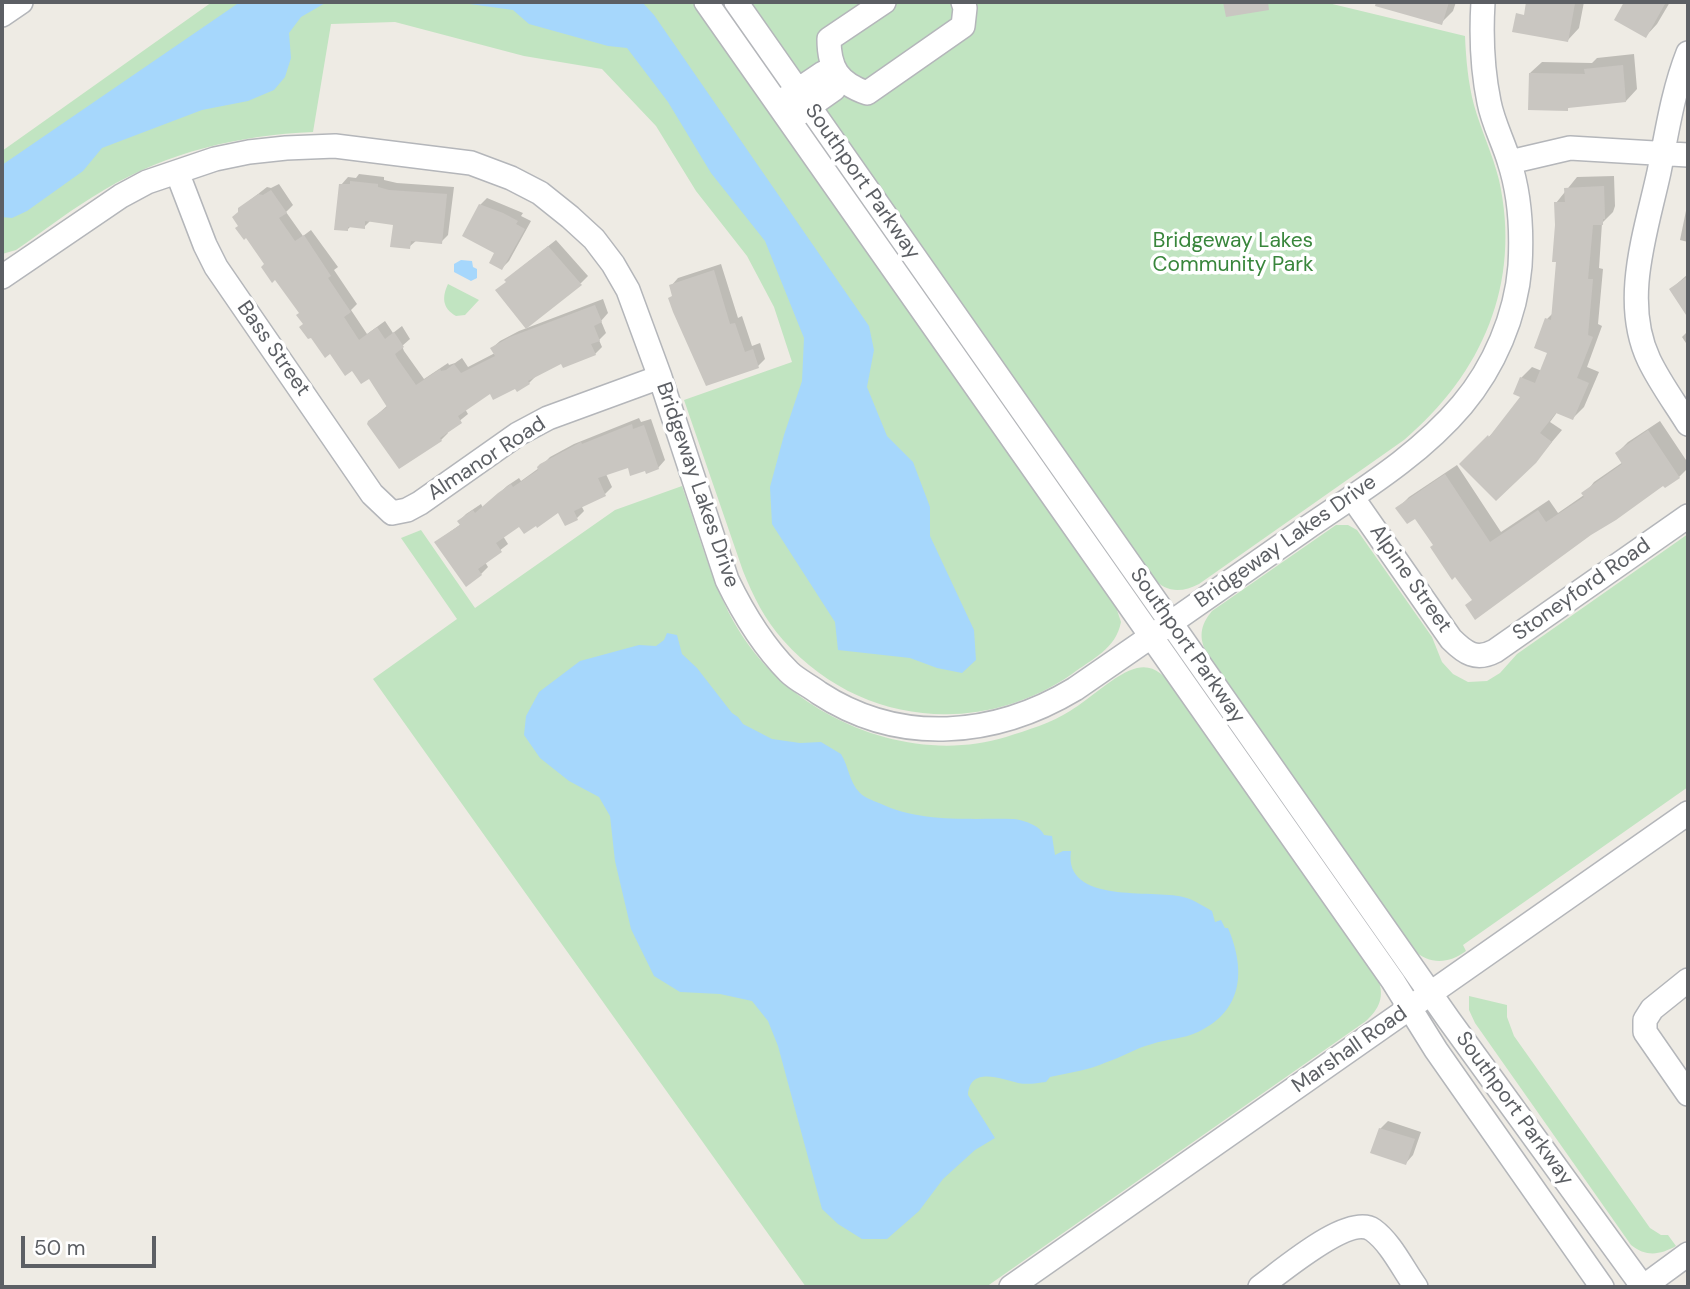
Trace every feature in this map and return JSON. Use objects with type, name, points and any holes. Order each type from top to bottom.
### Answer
[{"type":"street","name":"Southport Parkway","points":[[706,2],[1411,1008],[1436,1050],[1602,1287]]},
{"type":"street","name":"Southport Parkway","points":[[736,2],[1431,994],[1643,1287]]},
{"type":"street","points":[[884,2],[829,38],[829,56],[837,74],[851,88],[867,93],[963,26],[965,8],[962,2]]},
{"type":"street","name":"Bridgeway Lakes Drive","points":[[2,277],[121,196],[147,182],[249,152],[335,146],[471,163],[511,178],[540,193],[570,216],[594,239],[613,264],[637,310],[727,580],[741,609],[790,674],[863,717],[903,726],[950,729],[998,724],[1047,706],[1075,689],[1352,497],[1439,431],[1464,403],[1499,347],[1515,297],[1520,268],[1521,235],[1517,199],[1510,162],[1489,104],[1482,54],[1483,2]]},
{"type":"street","points":[[1688,53],[1641,249],[1636,292],[1640,327],[1648,358],[1688,424]]},
{"type":"street","points":[[784,112],[803,98],[834,89],[837,74]]},
{"type":"street","points":[[1510,162],[1570,148],[1688,155]]},
{"type":"street","name":"Bass Street","points":[[177,172],[216,267],[372,494],[392,513]]},
{"type":"street","name":"Almanor Road","points":[[392,513],[407,510],[420,503],[518,434],[548,418],[660,377]]},
{"type":"street","name":"Alpine Street","points":[[1352,497],[1451,639],[1473,656]]},
{"type":"street","name":"Stoneyford Road","points":[[1473,656],[1483,656],[1495,651],[1688,516]]},
{"type":"street","name":"Marshall Road","points":[[1011,1287],[1688,813]]},
{"type":"street","points":[[1688,981],[1652,1009],[1645,1020],[1646,1032],[1688,1094]]},
{"type":"street","points":[[1260,1287],[1335,1234],[1366,1226],[1386,1245],[1416,1287]]},
{"type":"street","points":[[1643,1287],[1688,1254]]},
{"type":"green space","points":[[212,2],[692,2],[1114,601],[1121,622],[1114,639],[1095,658],[1036,694],[998,708],[959,714],[921,713],[883,705],[847,690],[813,668],[783,640],[760,607],[743,571],[684,400],[792,362],[774,307],[747,256],[696,191],[656,126],[602,69],[524,56],[395,22],[331,24],[313,132],[231,142],[153,165],[93,197],[16,250],[2,254],[2,151]]},
{"type":"green space","name":"Bridgeway Lakes Community Park","points":[[749,2],[1324,2],[1465,36],[1472,96],[1499,180],[1505,218],[1505,255],[1500,290],[1489,324],[1474,356],[1455,386],[1404,440],[1199,584],[1180,590],[1168,589],[1153,577]]},
{"type":"green space","points":[[448,284],[479,300],[465,315],[456,316],[446,306],[444,298]]},
{"type":"green space","points":[[682,486],[713,577],[738,629],[760,660],[788,687],[820,709],[855,727],[892,739],[930,745],[968,745],[1006,737],[1055,719],[1112,681],[1137,668],[1153,669],[1162,674],[1378,979],[1381,997],[1374,1012],[1366,1021],[986,1287],[806,1287],[373,679],[457,619],[401,538],[421,530],[475,608],[615,510]]},
{"type":"green space","points":[[1336,525],[1348,525],[1357,530],[1432,637],[1442,662],[1453,674],[1468,682],[1487,681],[1500,673],[1517,654],[1688,534],[1688,787],[1463,945],[1466,951],[1446,960],[1426,958],[1414,950],[1208,655],[1203,643],[1203,627],[1212,611]]},
{"type":"green space","points":[[1469,996],[1507,1005],[1507,1017],[1514,1036],[1650,1228],[1661,1235],[1668,1235],[1676,1246],[1648,1253],[1631,1245],[1475,1023],[1469,1010]]},
{"type":"water","points":[[240,2],[327,2],[301,17],[289,33],[291,58],[285,77],[274,90],[248,101],[202,110],[102,148],[83,171],[27,211],[12,218],[2,217],[2,165]]},
{"type":"water","points":[[455,2],[642,2],[654,15],[869,326],[874,350],[867,387],[887,436],[913,462],[930,507],[930,536],[974,630],[976,660],[962,673],[937,668],[910,658],[838,650],[835,622],[772,524],[770,487],[802,381],[804,338],[765,241],[711,173],[668,102],[627,48],[608,46],[529,24],[513,10]]},
{"type":"water","points":[[461,260],[472,261],[473,267],[477,269],[477,278],[471,281],[454,272],[454,264]]},
{"type":"water","points":[[667,633],[677,635],[682,654],[697,668],[743,724],[772,739],[800,743],[821,742],[841,754],[854,784],[866,798],[911,814],[928,817],[1012,819],[1026,822],[1044,835],[1052,836],[1055,855],[1071,851],[1072,868],[1081,880],[1095,887],[1183,897],[1212,911],[1215,922],[1221,920],[1225,928],[1228,928],[1237,959],[1237,988],[1224,1013],[1198,1032],[1146,1046],[1093,1067],[1050,1077],[1046,1082],[1022,1084],[995,1077],[980,1077],[974,1080],[968,1095],[995,1138],[975,1150],[943,1179],[919,1211],[887,1239],[862,1239],[838,1224],[822,1209],[778,1046],[768,1021],[752,1001],[720,994],[680,992],[654,976],[631,929],[615,861],[610,816],[599,797],[569,781],[540,758],[524,735],[526,716],[539,692],[580,661],[639,645],[656,646],[664,640]]},
{"type":"building","points":[[1223,2],[1268,2],[1269,10],[1226,17]]},
{"type":"building","points":[[1376,2],[1449,2],[1442,25],[1375,6]]},
{"type":"building","points":[[1526,2],[1575,3],[1568,42],[1512,32],[1516,13],[1524,15]]},
{"type":"building","points":[[1624,2],[1666,2],[1646,38],[1614,20]]},
{"type":"building","points":[[1623,65],[1626,102],[1568,108],[1568,111],[1528,110],[1529,73],[1585,74],[1584,69]]},
{"type":"building","points":[[350,181],[378,184],[378,187],[389,190],[447,194],[442,244],[411,241],[410,249],[390,247],[393,225],[365,221],[365,229],[348,227],[348,231],[334,230],[339,184],[350,184]]},
{"type":"building","points":[[1604,186],[1605,219],[1603,225],[1593,225],[1588,279],[1593,279],[1588,335],[1593,337],[1577,378],[1589,383],[1573,420],[1556,413],[1540,433],[1552,442],[1536,463],[1496,501],[1459,464],[1488,435],[1489,437],[1520,397],[1513,394],[1520,377],[1535,383],[1547,353],[1534,348],[1545,318],[1551,320],[1556,262],[1552,262],[1554,202],[1565,202],[1564,188]]},
{"type":"building","points":[[271,190],[287,213],[279,218],[295,241],[304,235],[331,276],[328,278],[351,312],[344,317],[359,340],[377,327],[385,339],[394,332],[404,347],[395,354],[416,385],[440,369],[446,370],[454,364],[461,373],[495,356],[490,348],[510,337],[595,305],[602,322],[594,326],[600,341],[591,344],[596,355],[563,368],[561,364],[528,381],[530,384],[517,392],[515,389],[493,400],[490,394],[458,416],[462,423],[440,438],[442,441],[399,469],[367,424],[387,407],[369,379],[361,384],[352,371],[345,376],[330,354],[325,358],[311,338],[308,339],[299,327],[303,324],[296,315],[299,313],[275,280],[272,283],[261,267],[264,264],[246,238],[244,240],[235,228],[238,226],[232,217],[238,212],[238,208],[258,194],[263,195]]},
{"type":"building","points":[[479,204],[518,221],[516,224],[525,229],[502,270],[489,263],[494,253],[462,236]]},
{"type":"building","points":[[548,246],[582,285],[526,329],[495,290]]},
{"type":"building","points":[[714,270],[730,324],[735,323],[745,352],[753,349],[759,368],[706,386],[668,298],[672,296],[669,285]]},
{"type":"building","points":[[1688,276],[1688,318],[1669,289]]},
{"type":"building","points":[[632,424],[633,429],[644,425],[659,469],[630,476],[628,468],[598,478],[606,496],[574,511],[578,520],[565,526],[558,513],[524,534],[519,527],[496,543],[502,552],[478,569],[482,575],[466,587],[434,542],[460,525],[457,521],[473,510],[475,513],[511,484],[513,487],[538,470],[540,464],[581,442],[582,444]]},
{"type":"building","points":[[1648,430],[1680,478],[1665,488],[1663,486],[1591,535],[1475,620],[1465,605],[1472,600],[1455,577],[1452,580],[1415,519],[1407,524],[1395,508],[1445,474],[1490,542],[1538,510],[1546,522],[1584,497],[1581,493],[1622,464],[1615,453]]},
{"type":"building","points":[[1379,1128],[1415,1139],[1406,1165],[1370,1153]]}]
